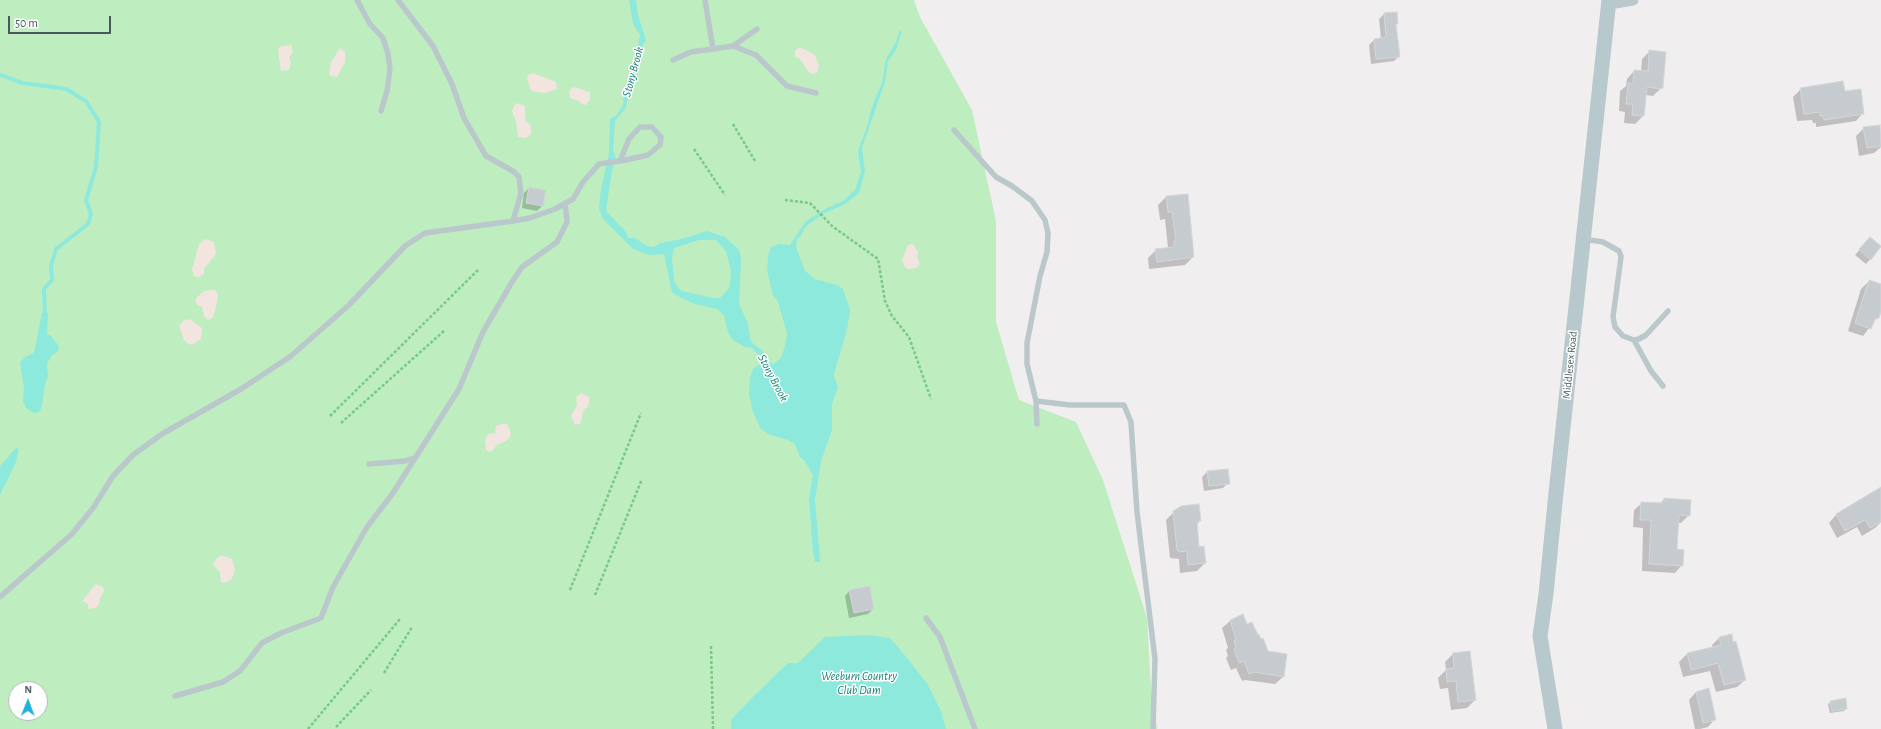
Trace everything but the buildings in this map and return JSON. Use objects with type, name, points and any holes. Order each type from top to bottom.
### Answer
[{"type":"main road","name":"Middlesex Road","points":[[1555,729],[1540,636],[1546,594],[1609,2]]},
{"type":"street","points":[[1609,2],[1633,0]]},
{"type":"lane","points":[[356,0],[370,24],[383,38],[388,54],[390,69],[381,112]]},
{"type":"lane","points":[[398,0],[433,46],[452,84],[464,118],[486,156],[514,171],[519,177],[521,193],[513,221]]},
{"type":"lane","points":[[705,0],[712,49]]},
{"type":"lane","points":[[673,60],[691,52],[733,46],[757,29]]},
{"type":"lane","points":[[733,46],[756,55],[787,86],[816,93]]},
{"type":"lane","points":[[0,596],[72,534],[93,508],[113,476],[133,455],[162,434],[241,389],[291,356],[349,305],[405,246],[425,233],[513,221],[543,213],[573,199],[583,182],[599,164],[618,161],[648,155],[660,146],[661,137],[652,127],[640,127],[628,139],[618,161]]},
{"type":"lane","points":[[954,130],[996,178],[1012,186],[1032,201],[1045,220],[1048,233],[1047,252],[1040,276],[1027,343],[1027,364],[1036,401],[1037,424]]},
{"type":"lane","points":[[175,696],[223,682],[240,671],[262,643],[281,633],[322,618],[333,587],[367,527],[392,493],[458,389],[483,332],[512,282],[522,267],[557,242],[567,222],[565,203]]},
{"type":"lane","points":[[1583,239],[1603,242],[1618,251],[1620,256],[1620,265],[1613,317],[1618,332],[1623,336],[1634,340],[1652,371],[1663,386]]},
{"type":"lane","points":[[1634,340],[1646,335],[1668,310]]},
{"type":"lane","points":[[1036,401],[1070,405],[1124,405],[1131,422],[1137,512],[1155,659],[1153,729]]},
{"type":"lane","points":[[369,464],[405,461],[414,458]]},
{"type":"lane","points":[[926,618],[940,637],[975,729]]},
{"type":"path","points":[[733,124],[755,161]]},
{"type":"path","points":[[694,149],[725,194]]},
{"type":"path","points":[[785,200],[810,203],[832,226],[878,259],[885,300],[892,316],[909,337],[931,399]]},
{"type":"path","points":[[330,416],[478,270]]},
{"type":"path","points":[[341,423],[445,330]]},
{"type":"path","points":[[570,590],[641,413]]},
{"type":"path","points":[[595,595],[642,479]]},
{"type":"path","points":[[308,729],[400,619]]},
{"type":"path","points":[[384,673],[412,627]]},
{"type":"path","points":[[711,646],[713,729]]},
{"type":"path","points":[[336,727],[371,690]]},
{"type":"shaded area","points":[[0,0],[914,0],[920,17],[972,110],[996,221],[996,322],[1019,400],[1076,422],[1103,480],[1147,618],[1151,689],[1157,729],[0,729]]},
{"type":"sand","points":[[291,45],[293,51],[289,58],[291,62],[289,70],[281,71],[278,49],[281,46]]},
{"type":"sand","points":[[800,47],[815,55],[819,66],[817,73],[812,74],[808,71],[800,59],[795,57],[795,51]]},
{"type":"sand","points":[[340,48],[345,52],[345,62],[337,77],[331,76],[329,74],[331,62]]},
{"type":"sand","points":[[533,73],[556,82],[557,89],[545,93],[532,91],[527,78],[528,75]]},
{"type":"sand","points":[[574,87],[590,92],[590,99],[586,105],[570,98],[569,92]]},
{"type":"sand","points":[[517,103],[525,106],[526,121],[531,126],[531,134],[526,138],[518,137],[516,122],[512,111]]},
{"type":"sand","points":[[205,239],[214,242],[216,254],[204,269],[204,274],[199,277],[194,276],[192,269],[199,244]]},
{"type":"sand","points":[[913,244],[918,252],[917,257],[920,264],[917,268],[908,269],[905,267],[902,260],[908,245]]},
{"type":"sand","points":[[214,290],[218,296],[215,312],[212,318],[208,320],[204,316],[202,307],[196,304],[196,298],[204,291]]},
{"type":"sand","points":[[190,319],[202,328],[201,339],[192,345],[184,340],[179,326],[183,321]]},
{"type":"sand","points":[[581,393],[589,397],[589,401],[588,406],[583,411],[581,423],[575,425],[571,416],[577,405],[576,397]]},
{"type":"sand","points":[[507,424],[511,433],[510,437],[489,452],[486,450],[485,440],[488,434],[495,433],[496,426]]},
{"type":"sand","points":[[221,555],[232,559],[235,570],[231,580],[224,583],[221,582],[220,572],[213,565],[216,559]]},
{"type":"sand","points":[[96,584],[103,587],[104,591],[100,598],[99,605],[95,608],[88,609],[88,604],[83,600]]},
{"type":"water","name":"Stony Brook","points":[[629,0],[636,0],[638,15],[646,40],[643,44],[641,59],[636,70],[625,109],[615,121],[613,151],[616,158],[612,169],[606,211],[626,232],[628,238],[635,238],[647,246],[654,247],[660,243],[682,239],[707,231],[725,237],[739,250],[741,258],[739,304],[748,324],[751,342],[762,350],[769,363],[774,364],[781,358],[787,333],[778,302],[773,295],[767,270],[768,257],[771,247],[779,244],[790,245],[806,221],[827,208],[843,201],[855,190],[861,172],[858,151],[867,127],[871,110],[882,83],[886,59],[896,42],[899,32],[902,30],[896,50],[888,61],[885,82],[862,148],[865,171],[859,193],[845,204],[823,214],[805,227],[797,240],[796,247],[805,271],[815,279],[837,285],[843,289],[850,310],[847,330],[834,376],[838,387],[832,404],[832,430],[821,461],[815,500],[820,562],[815,562],[813,551],[809,499],[813,475],[804,460],[800,457],[795,444],[788,440],[768,434],[760,428],[752,409],[749,393],[750,378],[753,369],[760,364],[761,357],[752,348],[745,347],[733,340],[728,332],[724,315],[717,309],[695,304],[672,292],[664,254],[649,255],[633,249],[603,219],[599,209],[601,190],[609,153],[610,119],[616,116],[623,105],[624,90],[635,61],[640,35],[633,24]],"holes":[[[699,240],[716,240],[726,251],[731,271],[728,290],[720,298],[713,298],[682,291],[678,288],[674,281],[672,257],[674,248]]]},
{"type":"water","points":[[42,313],[48,313],[47,334],[51,336],[59,346],[58,351],[51,356],[47,364],[48,376],[45,384],[42,405],[40,411],[36,413],[26,408],[23,401],[24,388],[20,362],[25,357],[34,353]]},
{"type":"water","points":[[16,448],[19,449],[16,462],[0,495],[0,466]]},
{"type":"water","name":"Weeburn Country Club Dam","points":[[867,635],[890,638],[908,659],[928,685],[941,711],[946,729],[731,729],[731,720],[752,698],[788,663],[798,663],[825,637]]},
{"type":"waterway","points":[[0,75],[23,83],[66,89],[86,101],[99,122],[96,167],[86,200],[91,214],[88,224],[56,249],[51,266],[52,280],[44,289],[45,317]]}]
